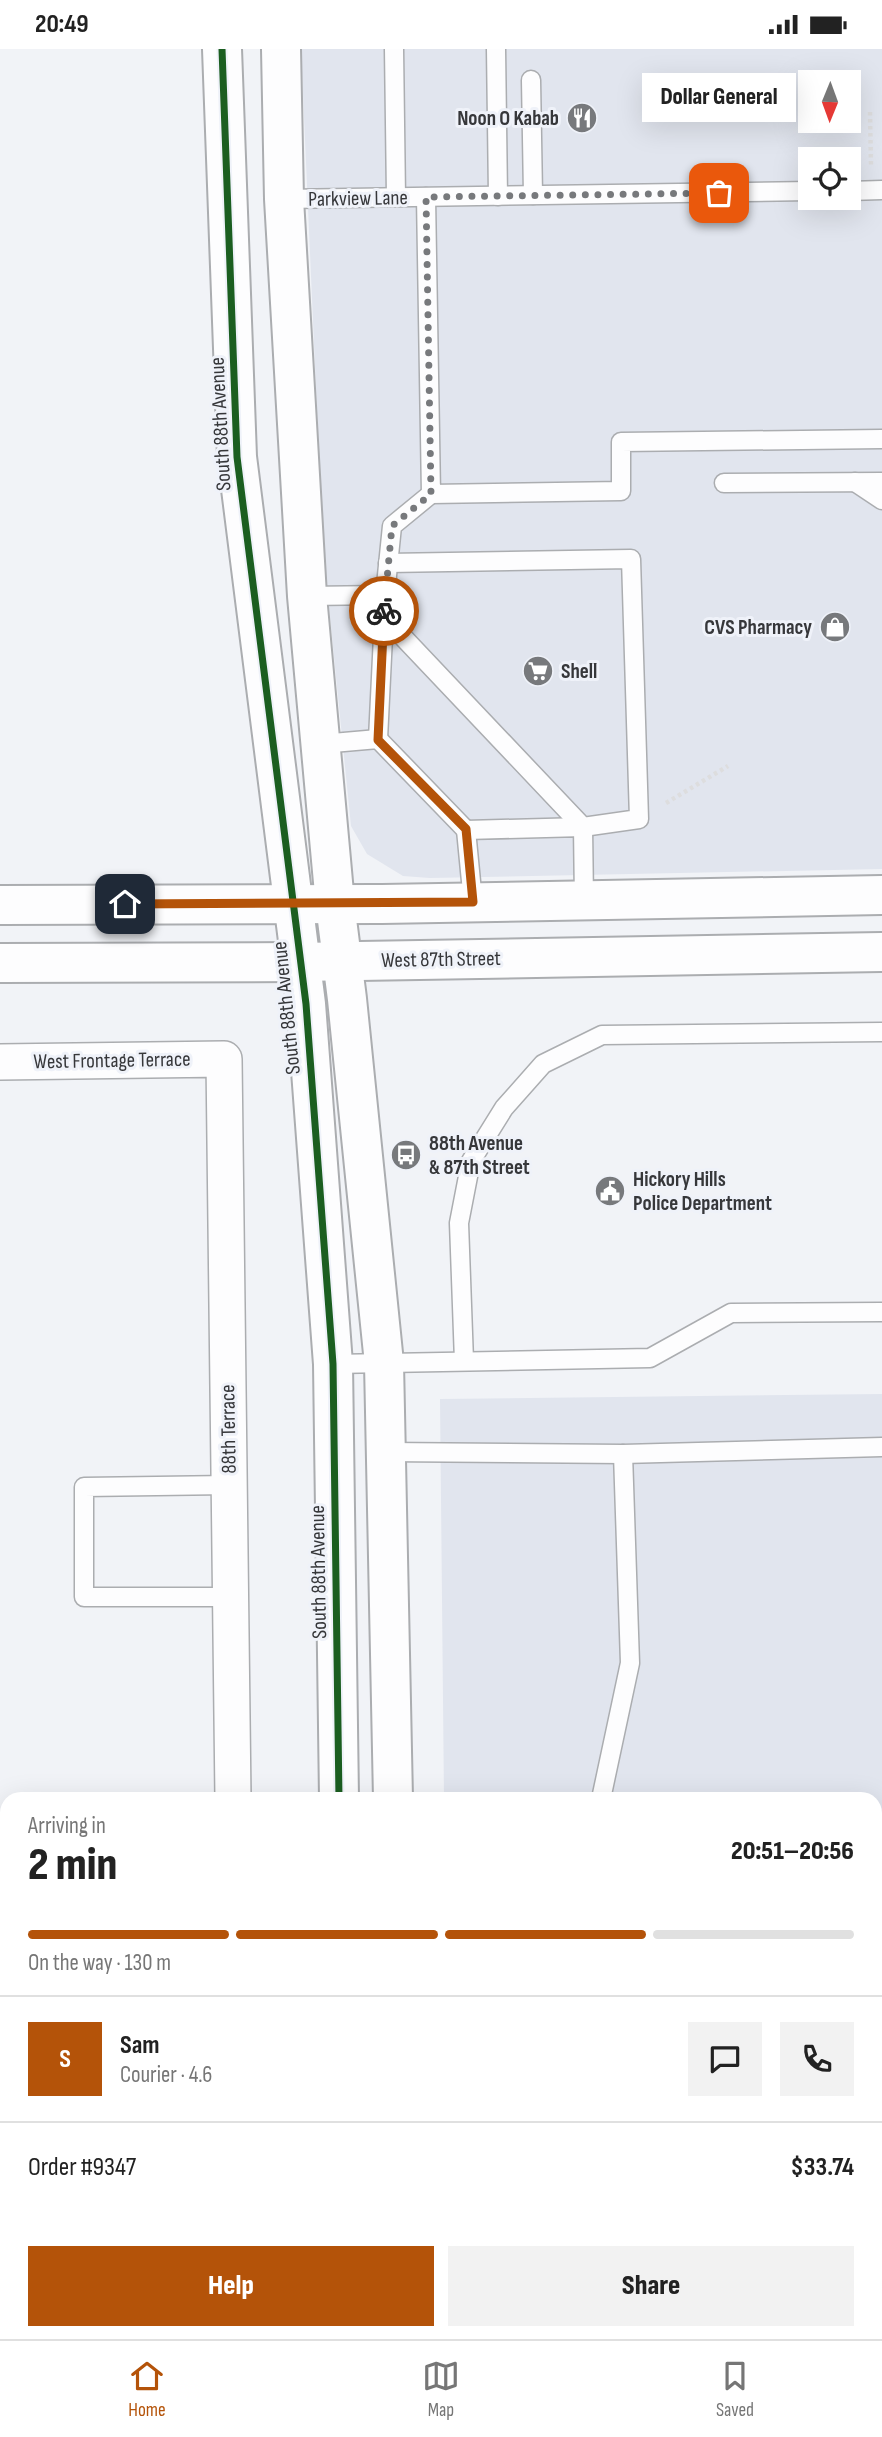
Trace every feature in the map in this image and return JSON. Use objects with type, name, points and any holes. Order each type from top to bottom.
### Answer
[{"type":"street","name":"South 88th Avenue","points":[[222,49],[237,457],[306,1004],[333,1364],[339,1792]]},
{"type":"street","points":[[281,49],[284,199],[307,596],[335,904],[384,1363],[393,1792]]},
{"type":"street","points":[[0,905],[335,904],[882,895]]},
{"type":"street","name":"West 87th Street","points":[[0,963],[299,962],[882,952]]},
{"type":"street","name":"West Frontage Terrace","points":[[0,1062],[224,1059]]},
{"type":"street","name":"88th Terrace","points":[[224,1059],[233,1792]]},
{"type":"lane","points":[[394,49],[396,197]]},
{"type":"lane","points":[[496,49],[498,196]]},
{"type":"lane","points":[[531,79],[533,195]]},
{"type":"lane","name":"Parkview Lane","points":[[284,199],[798,191]]},
{"type":"lane","points":[[426,197],[431,494]]},
{"type":"lane","points":[[473,902],[466,829],[378,740],[385,595],[392,526],[431,494],[621,491],[621,442],[882,439]]},
{"type":"lane","points":[[855,482],[882,500]]},
{"type":"lane","points":[[724,484],[882,482]]},
{"type":"lane","points":[[388,563],[631,559],[639,819],[583,827],[466,829]]},
{"type":"lane","points":[[307,596],[385,595]]},
{"type":"lane","points":[[384,617],[583,827],[584,901]]},
{"type":"lane","points":[[321,744],[378,740]]},
{"type":"lane","points":[[464,1361],[459,1223],[471,1161],[504,1108],[543,1064],[602,1035],[882,1032]]},
{"type":"lane","points":[[333,1364],[650,1358],[732,1313],[882,1312]]},
{"type":"lane","points":[[386,1452],[623,1454],[882,1447]]},
{"type":"lane","points":[[602,1792],[630,1663],[623,1454]]},
{"type":"lane","points":[[229,1485],[84,1487],[84,1597],[231,1597]]},
{"type":"path","points":[[870,113],[877,190]]},
{"type":"path","points":[[639,819],[728,766]]},
{"type":"shaded area","points":[[301,49],[882,49],[882,869],[430,878],[403,876],[367,854],[351,826],[323,548]]},
{"type":"shaded area","points":[[882,1394],[882,1792],[444,1792],[440,1399]]},
{"type":"cycle path","points":[[222,49],[237,457],[306,1004],[333,1364],[339,1792]]},
{"type":"way so far","points":[[384,611],[392,526],[431,494],[426,197],[719,193]]},
{"type":"place","name":"Noon O Kabab","points":[[582,118]]},
{"type":"place","name":"Dollar General","points":[[719,193]]},
{"type":"place","name":"CVS Pharmacy","points":[[835,627]]},
{"type":"place","name":"Shell","points":[[538,671]]},
{"type":"place","name":"88th Avenue & 87th Street","points":[[406,1155]]},
{"type":"place","name":"Hickory Hills Police Department","points":[[610,1191]]},
{"type":"route","points":[[125,904],[473,902],[466,829],[378,740],[384,611]]}]
